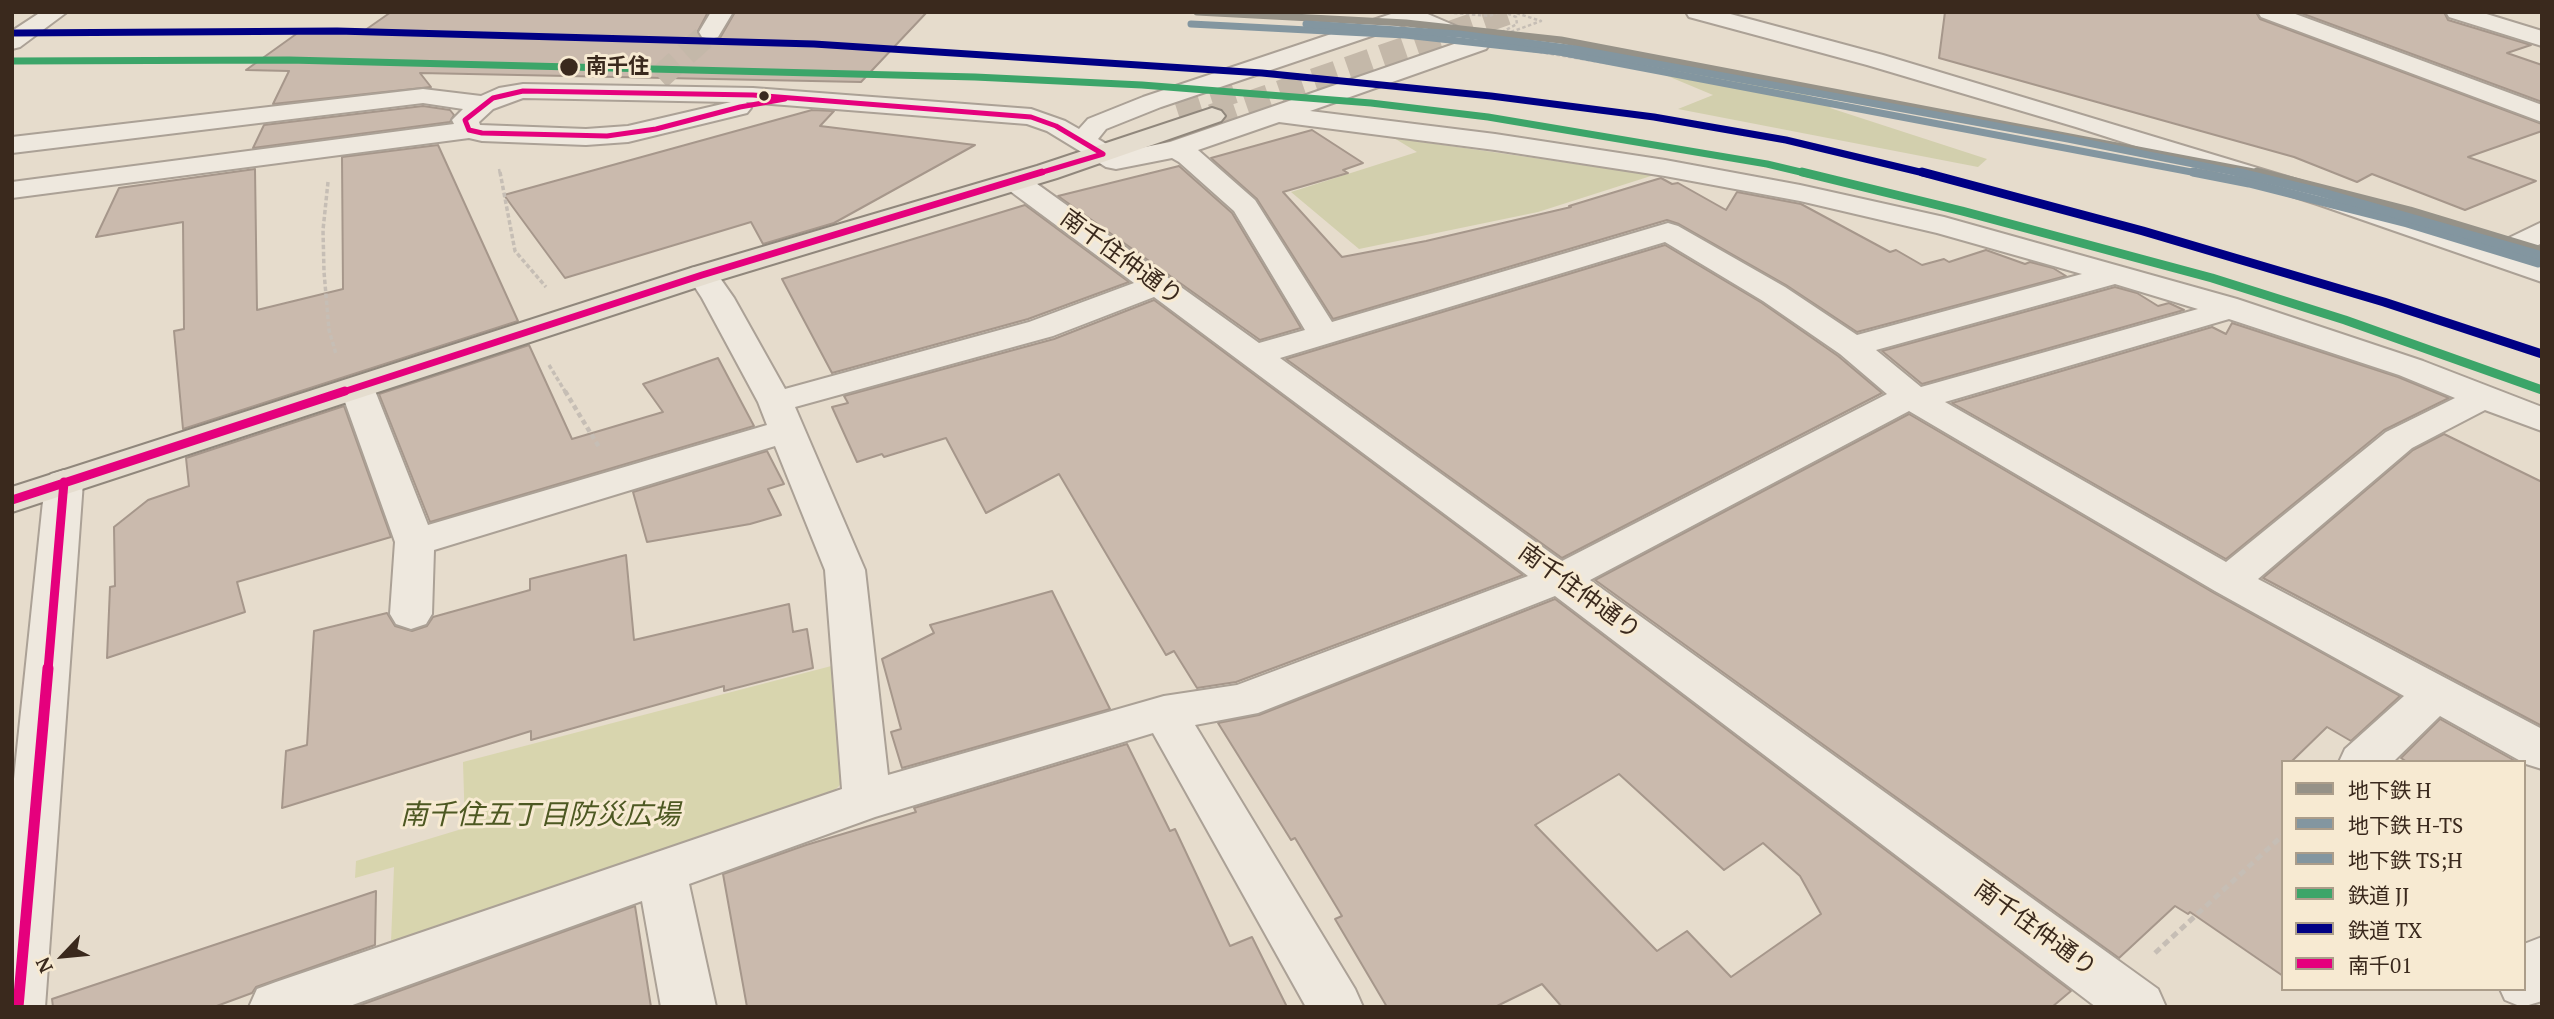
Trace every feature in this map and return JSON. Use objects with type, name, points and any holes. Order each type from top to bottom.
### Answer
[{"type":"main road","points":[[12,500],[702,275],[1016,182],[1177,110]]},
{"type":"main road","points":[[739,264],[1093,148],[1212,116]]},
{"type":"street","points":[[12,42],[57,12]]},
{"type":"street","points":[[710,32],[722,12]]},
{"type":"street","points":[[1697,12],[1875,60],[2085,122],[2327,198],[2542,273]]},
{"type":"street","points":[[2269,12],[2542,114]]},
{"type":"street","points":[[2456,12],[2542,39]]},
{"type":"street","points":[[469,130],[466,120],[484,104],[508,93],[651,85],[785,99],[1031,117],[1056,126],[1093,148],[1116,161],[1176,149],[1478,44],[1411,15],[1152,102],[1097,124],[1093,148]]},
{"type":"street","points":[[12,145],[423,96],[484,104]]},
{"type":"street","points":[[13,196],[469,130],[493,134],[607,136],[656,129],[740,107],[785,99]]},
{"type":"street","points":[[1273,114],[1495,142],[1723,178],[1944,226],[2226,306],[2412,368],[2542,420]]},
{"type":"street","points":[[1176,149],[1188,156],[1245,206],[1324,334]]},
{"type":"street","name":"南千住仲通り","points":[[1016,182],[2127,998]]},
{"type":"street","points":[[2495,256],[2542,231]]},
{"type":"street","points":[[1255,355],[1668,232],[1774,294],[1852,347],[1915,400],[2229,580],[2542,751]]},
{"type":"street","points":[[1852,347],[2116,274]]},
{"type":"street","points":[[702,275],[718,298],[780,416],[845,570],[867,800]]},
{"type":"street","points":[[415,542],[619,481],[780,416],[1041,329],[1157,285]]},
{"type":"street","points":[[276,1007],[867,800],[1164,713],[1242,701],[1560,579],[1897,402],[1915,400],[2216,314],[2226,306]]},
{"type":"street","points":[[357,388],[415,542],[411,614]]},
{"type":"street","points":[[2229,580],[2399,440],[2483,397]]},
{"type":"street","points":[[19,1007],[64,482]]},
{"type":"street","points":[[2364,760],[2437,693]]},
{"type":"street","points":[[1164,713],[1336,1007]]},
{"type":"street","points":[[662,874],[690,1007]]},
{"type":"street","points":[[2526,981],[2542,961]]},
{"type":"street","points":[[2505,1007],[2517,991]]},
{"type":"path","points":[[1442,12],[1489,16],[1502,12],[1519,21],[1491,38]]},
{"type":"path","points":[[1513,12],[1541,21],[1516,30]]},
{"type":"path","points":[[1521,12],[1535,16]]},
{"type":"path","points":[[1511,47],[1655,71]]},
{"type":"path","points":[[331,150],[323,230],[329,330],[338,358],[357,388]]},
{"type":"path","points":[[498,166],[515,251],[553,296]]},
{"type":"path","points":[[527,332],[619,481]]},
{"type":"path","points":[[2127,998],[2281,837]]},
{"type":"green space","name":"南千住五丁目防災広場","points":[[839,664],[843,782],[828,797],[391,942],[394,867],[355,878],[356,861],[465,828],[463,762]]},
{"type":"shaded area","points":[[1671,67],[1799,92],[1836,105],[1830,108],[1987,159],[1978,167],[1678,109],[1713,95],[1658,72]]},
{"type":"shaded area","points":[[1394,138],[1654,175],[1538,212],[1359,249],[1291,192],[1417,152]]},
{"type":"building","points":[[391,12],[708,12],[697,33],[701,40],[709,42],[720,38],[735,12],[927,12],[861,82],[420,73],[431,87],[273,104],[289,71],[246,70],[299,32],[361,33]]},
{"type":"building","points":[[1945,12],[2256,12],[2260,19],[2542,124],[2542,131],[2468,157],[2536,181],[2465,210],[2372,174],[2357,182],[2294,157],[1939,58]]},
{"type":"building","points":[[2298,12],[2444,12],[2448,20],[2531,45],[2507,53],[2542,65],[2542,102]]},
{"type":"building","points":[[423,106],[450,110],[454,115],[450,122],[253,148],[264,125]]},
{"type":"building","points":[[812,110],[834,111],[820,126],[975,145],[834,223],[763,244],[751,222],[565,278],[504,195]]},
{"type":"building","points":[[1312,130],[1363,163],[1343,170],[1348,173],[1283,192],[1342,257],[1426,241],[1571,207],[1569,206],[1661,178],[1672,184],[1678,183],[1726,210],[1737,192],[1801,204],[1890,252],[1896,250],[1922,265],[1944,259],[1949,262],[1986,250],[2025,264],[2030,262],[2053,268],[2066,276],[1857,332],[1786,285],[1679,224],[1667,220],[1333,319],[1257,199],[1211,158]]},
{"type":"building","points":[[438,145],[518,321],[183,429],[174,331],[184,329],[183,222],[96,237],[119,188],[255,169],[257,310],[343,289],[342,157]]},
{"type":"building","points":[[1179,166],[1232,213],[1301,328],[1260,340],[1058,196]]},
{"type":"building","points":[[1025,205],[1129,282],[1028,319],[832,373],[782,279]]},
{"type":"building","points":[[1665,245],[1762,303],[1838,356],[1882,393],[1562,558],[1286,359]]},
{"type":"building","points":[[2115,287],[2137,293],[2158,306],[2169,303],[2184,310],[1922,384],[1882,351]]},
{"type":"building","points":[[1154,300],[1523,575],[1236,682],[1197,688],[1174,651],[1166,655],[1059,474],[986,513],[946,438],[884,457],[882,454],[857,462],[832,407],[848,403],[844,396],[1054,339]]},
{"type":"building","points":[[2232,323],[2398,377],[2449,398],[2384,430],[2226,559],[1952,403],[2212,327],[2226,334]]},
{"type":"building","points":[[529,345],[572,439],[663,412],[643,384],[718,358],[754,426],[430,522],[379,394]]},
{"type":"building","points":[[344,406],[391,537],[237,582],[245,612],[107,658],[110,587],[115,586],[114,527],[148,500],[189,486],[186,458]]},
{"type":"building","points":[[1909,414],[2214,593],[2400,696],[2351,741],[2327,727],[2293,760],[2281,760],[2281,975],[2190,912],[2188,914],[2175,906],[2119,958],[1595,580]]},
{"type":"building","points":[[2444,434],[2542,482],[2542,726],[2263,578],[2413,450]]},
{"type":"building","points":[[767,451],[784,484],[768,489],[781,515],[750,524],[647,542],[633,492]]},
{"type":"building","points":[[626,555],[634,640],[789,604],[793,632],[807,629],[813,668],[724,691],[724,686],[531,740],[531,731],[282,808],[286,751],[307,745],[314,631],[387,613],[395,626],[412,631],[427,626],[433,617],[530,590],[530,579]]},
{"type":"building","points":[[1052,591],[1110,709],[902,768],[891,732],[901,729],[882,659],[934,633],[930,625]]},
{"type":"building","points":[[1555,599],[2071,991],[2052,1007],[1562,1007],[1542,984],[1495,1007],[1387,1007],[1335,919],[1342,916],[1295,838],[1291,840],[1218,723],[1259,715]],"holes":[[[1619,774],[1724,870],[1763,843],[1800,876],[1821,914],[1731,977],[1687,931],[1657,951],[1535,825]]]},
{"type":"building","points":[[2440,719],[2513,760],[2404,760],[2401,758]]},
{"type":"building","points":[[1127,744],[1170,831],[1175,829],[1230,946],[1252,937],[1287,1007],[747,1007],[723,874],[806,845],[916,812],[914,808]]},
{"type":"building","points":[[376,891],[375,945],[256,987],[252,993],[214,1007],[53,1007],[52,999]]},
{"type":"building","points":[[635,906],[651,1007],[355,1007],[493,957]]},
{"type":"tunnel","points":[[1212,116],[1510,12]]},
{"type":"tunnel","points":[[659,78],[710,32]]},
{"type":"tunnel","points":[[1177,110],[1235,91]]},
{"type":"metro line","name":"H","points":[[1197,12],[1406,23],[1561,40],[2252,171],[2410,211],[2542,251]]},
{"type":"metro line","name":"H-TS","points":[[1191,24],[1405,35],[1559,52],[2249,183],[2407,223],[2538,263]]},
{"type":"metro line","name":"TS;H","points":[[1306,24],[1459,34],[1575,49],[2068,139],[2320,192],[2539,255]]},
{"type":"rail line","name":"TX","points":[[12,33],[337,31],[814,44],[1262,73],[1491,96],[1654,117],[1786,140],[1875,160],[2143,231],[2384,302],[2542,354]]},
{"type":"rail line","name":"JJ","points":[[12,61],[289,60],[975,77],[1142,85],[1371,103],[1488,117],[1767,164],[1962,211],[2212,278],[2345,320],[2542,390]]},
{"type":"transit line","name":"南千01","points":[[785,99],[740,107],[656,129],[607,136],[482,133],[469,130],[465,120],[493,98],[523,91],[753,95],[1031,117],[1056,126],[1103,154]]},
{"type":"transit line","name":"南千01","points":[[12,500],[702,275],[1103,154]]},
{"type":"transit line","name":"南千01","points":[[18,1007],[64,482]]},
{"type":"place","name":"南千住","points":[[569,67]]}]
